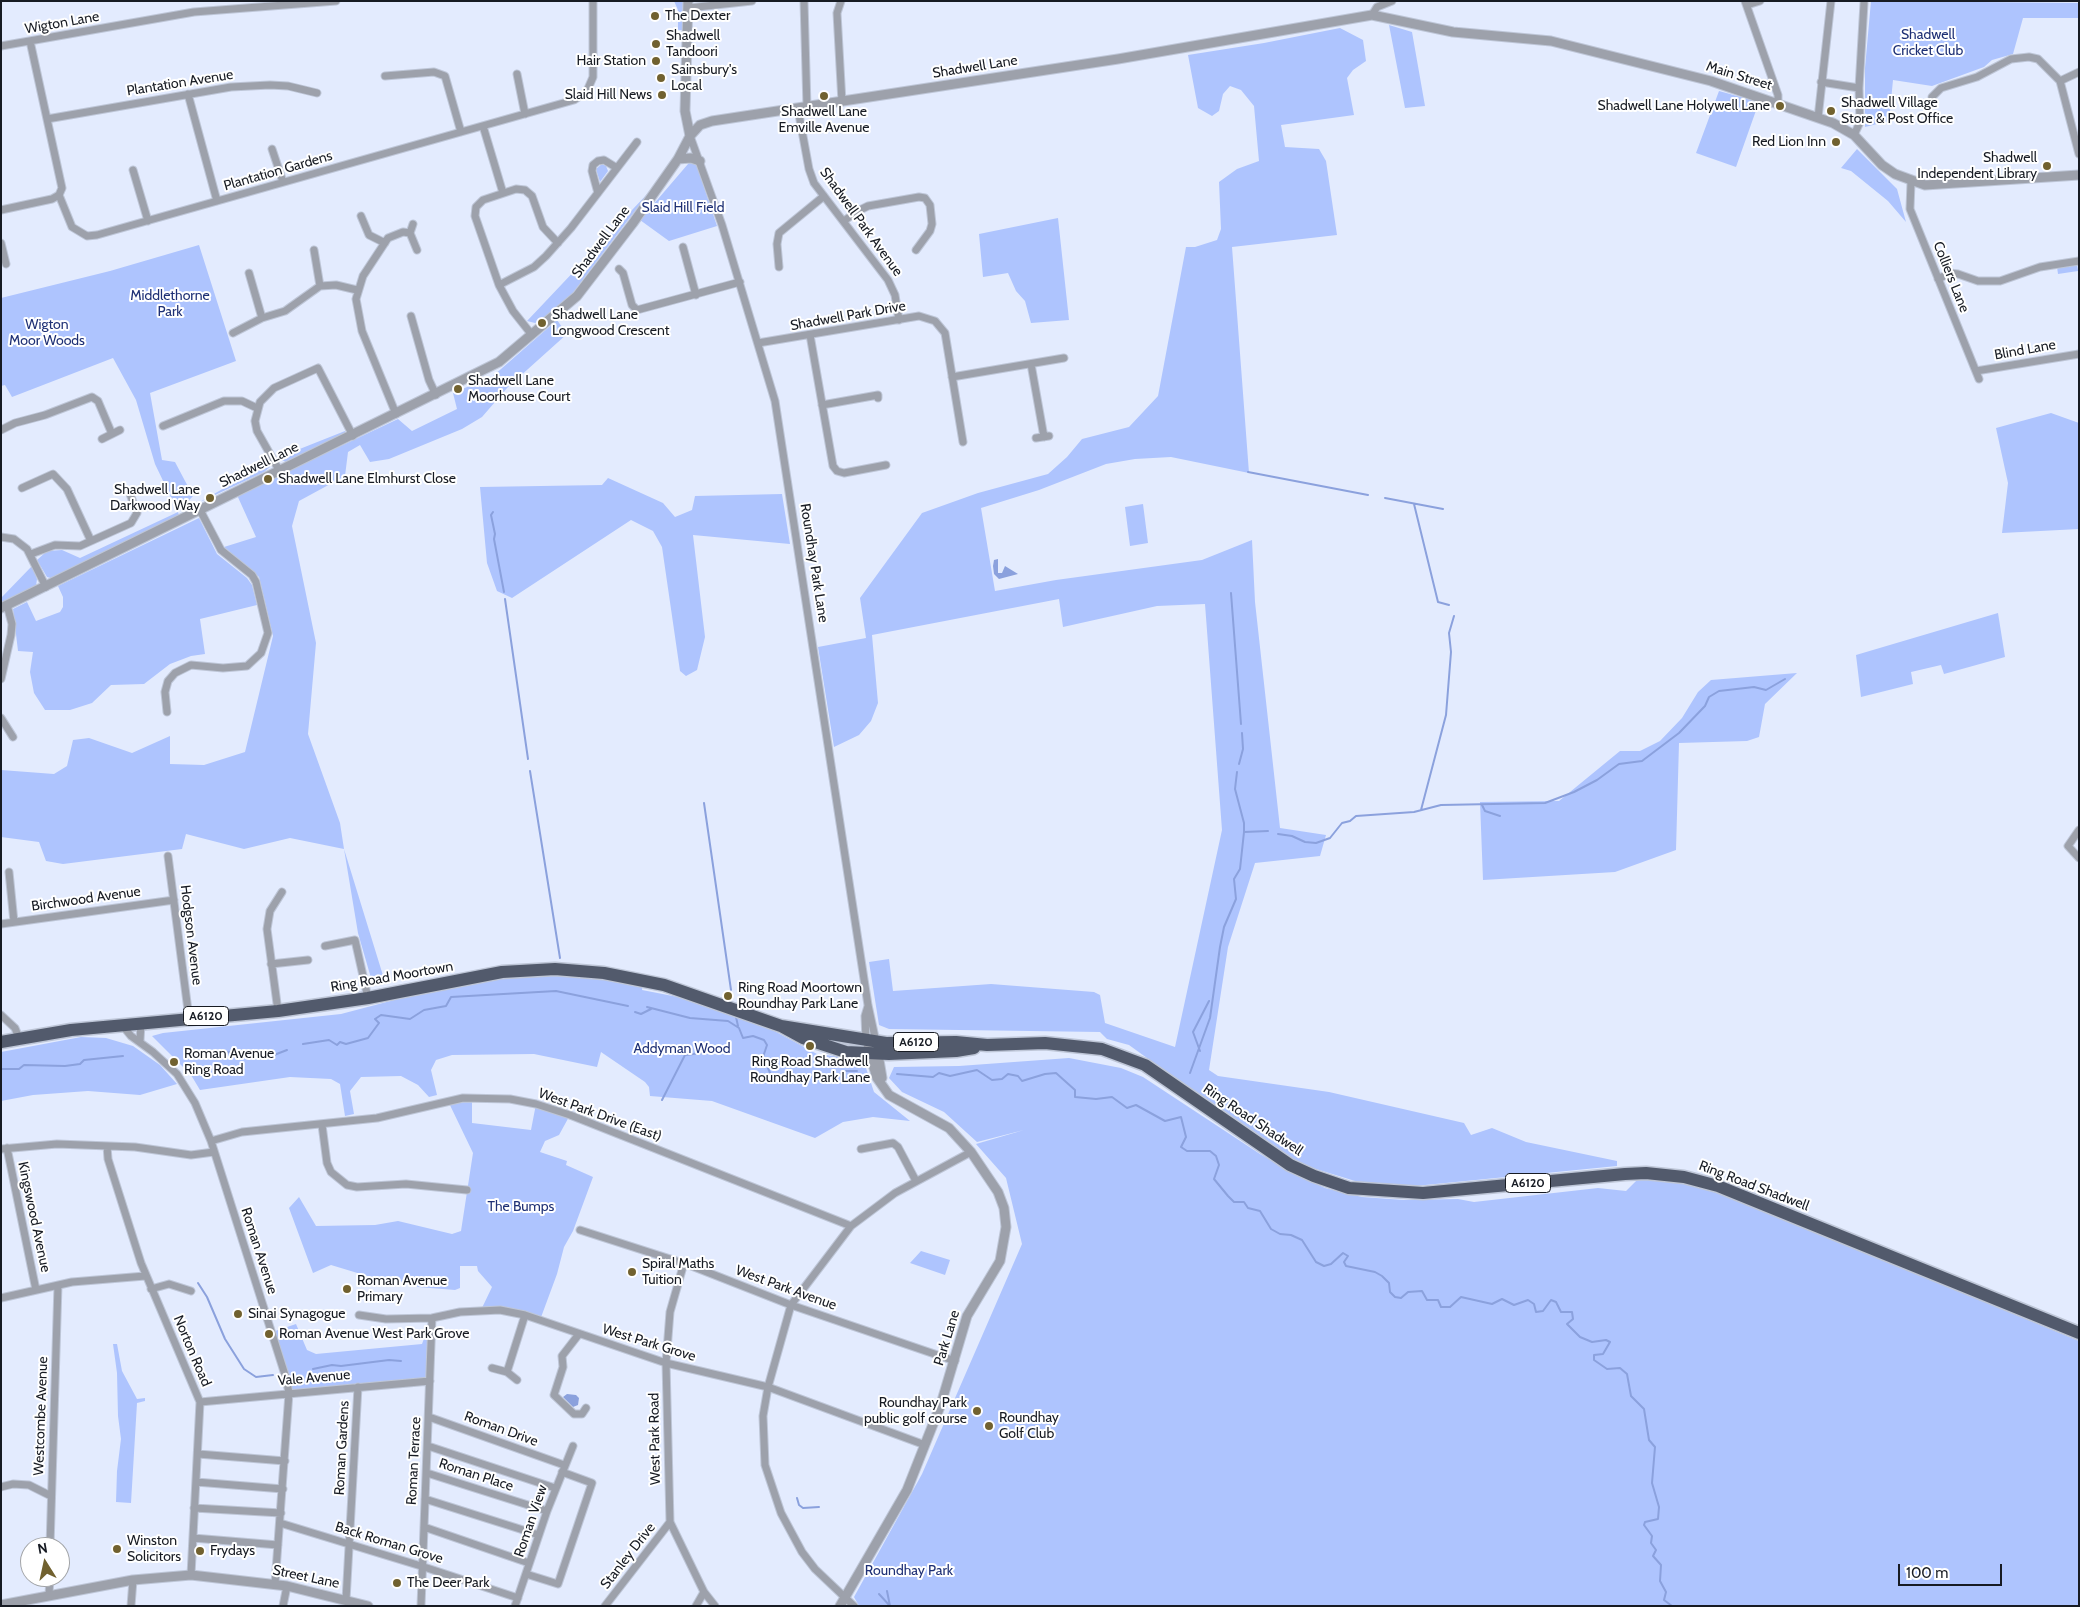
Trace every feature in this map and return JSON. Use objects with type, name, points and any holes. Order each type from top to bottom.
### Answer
[{"type":"highway","name":"Ring Road Moortown","points":[[2,1040],[141,1022],[278,1011],[368,998],[502,972],[555,969],[584,970],[664,985],[781,1026],[872,1048]]},
{"type":"highway","name":"Ring Road Shadwell","points":[[872,1048],[956,1051],[987,1045],[1066,1044],[1102,1049],[1126,1056],[1168,1079],[1266,1150],[1290,1165],[1314,1176],[1349,1188],[1423,1193],[1646,1173],[1666,1174],[1701,1181],[2079,1333]]},
{"type":"street","name":"Wigton Lane","points":[[1,46],[194,12],[336,1]]},
{"type":"street","name":"Plantation Gardens","points":[[30,41],[62,188],[59,195],[72,227],[87,236],[217,201],[581,97],[591,85],[593,77],[593,1]]},
{"type":"street","points":[[690,136],[685,111],[688,4],[752,1]]},
{"type":"street","name":"Shadwell Park Avenue","points":[[804,1],[803,108],[809,169],[814,183],[893,287],[899,320]]},
{"type":"street","points":[[842,1],[837,12],[842,102]]},
{"type":"street","points":[[1372,16],[1377,8],[1392,1]]},
{"type":"street","points":[[1760,1],[1746,3],[1778,95],[1778,103]]},
{"type":"street","points":[[1818,118],[1830,1]]},
{"type":"street","points":[[1854,135],[1860,122],[1859,88],[1864,3]]},
{"type":"street","name":"Shadwell Lane","points":[[4,607],[279,470],[353,436],[486,370],[532,335],[577,296],[633,223],[678,159],[690,136],[700,126],[712,121],[1118,59],[1372,16]]},
{"type":"street","name":"Main Street","points":[[1372,16],[1453,32],[1551,41],[1712,81],[1818,118],[1854,135],[1882,165],[1911,182],[1942,185],[2079,175]]},
{"type":"street","points":[[1932,97],[1941,88],[1977,77],[2011,59],[2029,57],[2038,59],[2060,81],[2079,154]]},
{"type":"street","points":[[385,76],[434,72],[445,76],[461,132]]},
{"type":"street","points":[[2060,81],[2079,72]]},
{"type":"street","points":[[517,74],[525,114]]},
{"type":"street","points":[[1822,82],[1859,88]]},
{"type":"street","name":"Plantation Avenue","points":[[47,119],[231,87],[288,86],[317,93]]},
{"type":"street","points":[[188,94],[217,201]]},
{"type":"street","points":[[483,126],[503,193]]},
{"type":"street","name":"Roundhay Park Lane","points":[[690,136],[740,282],[775,401],[868,1005],[872,1048]]},
{"type":"street","points":[[499,285],[534,267],[558,243],[637,142]]},
{"type":"street","points":[[272,148],[282,182]]},
{"type":"street","points":[[678,159],[691,158],[700,161]]},
{"type":"street","points":[[598,193],[592,171],[593,165],[598,161],[604,160],[617,168]]},
{"type":"street","points":[[134,170],[148,220]]},
{"type":"street","name":"Colliers Lane","points":[[1911,182],[1910,209],[1979,379]]},
{"type":"street","points":[[532,335],[513,311],[499,285],[475,212],[483,200],[520,188],[529,192],[543,227],[558,243]]},
{"type":"street","points":[[1,210],[52,199],[59,195]]},
{"type":"street","points":[[779,267],[777,244],[779,233],[824,196]]},
{"type":"street","points":[[844,221],[868,206],[922,197],[930,204],[932,224],[930,231],[916,250]]},
{"type":"street","points":[[361,216],[369,235],[385,243]]},
{"type":"street","points":[[413,224],[410,233],[417,250]]},
{"type":"street","points":[[396,414],[362,330],[356,304],[357,290],[363,276],[385,243],[394,234],[410,233]]},
{"type":"street","points":[[1,243],[6,264]]},
{"type":"street","points":[[683,247],[696,295]]},
{"type":"street","points":[[314,250],[320,286]]},
{"type":"street","points":[[1938,279],[1950,273],[1978,281],[2000,281],[2040,267],[2079,261]]},
{"type":"street","points":[[619,269],[623,273],[632,305],[638,310],[740,282]]},
{"type":"street","points":[[249,273],[262,318]]},
{"type":"street","points":[[233,333],[262,318],[286,311],[320,286],[336,285],[357,290]]},
{"type":"street","points":[[411,316],[429,380],[436,395]]},
{"type":"street","name":"Shadwell Park Drive","points":[[758,343],[927,317],[941,326],[944,333],[963,442]]},
{"type":"street","points":[[810,335],[834,469],[844,473],[886,465]]},
{"type":"street","name":"Blind Lane","points":[[1976,371],[2079,354]]},
{"type":"street","points":[[952,377],[1064,358]]},
{"type":"street","points":[[1031,364],[1047,437],[1036,438]]},
{"type":"street","points":[[279,470],[257,430],[256,421],[257,408],[266,394],[274,388],[318,368],[353,436]]},
{"type":"street","points":[[822,405],[878,395],[878,398]]},
{"type":"street","points":[[1,430],[15,422],[45,415],[92,398],[98,401],[112,434]]},
{"type":"street","points":[[163,426],[224,401],[242,401],[257,408]]},
{"type":"street","points":[[102,439],[120,430]]},
{"type":"street","points":[[22,488],[53,474],[67,489],[91,541]]},
{"type":"street","points":[[31,554],[55,545],[72,547],[91,541],[134,520],[136,509],[130,494]]},
{"type":"street","points":[[167,712],[165,692],[168,682],[175,673],[191,665],[224,668],[247,666],[261,653],[268,633],[256,582],[252,575],[221,550],[200,510]]},
{"type":"street","points":[[1,537],[21,543],[31,554],[46,587]]},
{"type":"street","points":[[1,679],[12,624],[4,607]]},
{"type":"street","points":[[1,718],[13,737]]},
{"type":"street","points":[[2079,830],[2068,843],[2070,851],[2079,858]]},
{"type":"street","name":"Hodgson Avenue","points":[[168,856],[189,1018]]},
{"type":"street","points":[[9,872],[14,922]]},
{"type":"street","points":[[278,1011],[267,920],[270,911],[282,892]]},
{"type":"street","name":"Birchwood Avenue","points":[[1,924],[174,900]]},
{"type":"street","points":[[325,946],[355,940],[368,998]]},
{"type":"street","points":[[271,964],[308,960]]},
{"type":"street","points":[[1,1015],[15,1028],[19,1038]]},
{"type":"street","points":[[140,1041],[141,1022]]},
{"type":"street","name":"Roman Avenue","points":[[122,1024],[131,1036],[140,1041],[177,1074],[187,1088],[211,1141],[272,1332],[289,1393],[275,1584]]},
{"type":"street","name":"Park Lane","points":[[840,1606],[901,1502],[925,1445],[955,1361],[967,1316],[1000,1261],[1005,1236],[1004,1208],[998,1192],[971,1152],[948,1128],[921,1112],[896,1101],[877,1078],[872,1048]]},
{"type":"street","name":"West Park Drive (East)","points":[[211,1141],[242,1132],[377,1118],[463,1098],[510,1099],[536,1104],[624,1136],[851,1226]]},
{"type":"street","points":[[322,1125],[327,1163],[331,1172],[347,1185],[357,1187],[406,1184],[467,1190]]},
{"type":"street","points":[[861,1149],[894,1143],[916,1181]]},
{"type":"street","points":[[4,1149],[57,1144],[135,1147],[191,1155],[214,1152]]},
{"type":"street","name":"Norton Road","points":[[108,1146],[108,1159],[146,1276],[200,1402],[191,1575]]},
{"type":"street","name":"Kingswood Avenue","points":[[4,1149],[36,1290]]},
{"type":"street","points":[[854,1606],[815,1569],[802,1552],[781,1513],[770,1486],[765,1465],[763,1426],[768,1387],[791,1305],[851,1226],[895,1193],[971,1152]]},
{"type":"street","name":"West Park Avenue","points":[[580,1230],[684,1263],[791,1305],[955,1361]]},
{"type":"street","name":"West Park Road","points":[[684,1263],[670,1312],[666,1363],[670,1522],[704,1592],[715,1606]]},
{"type":"street","points":[[1,1298],[90,1280],[136,1279],[146,1276]]},
{"type":"street","points":[[151,1289],[169,1284],[191,1290]]},
{"type":"street","name":"Westcombe Avenue","points":[[50,1537],[58,1285]]},
{"type":"street","name":"West Park Grove","points":[[359,1315],[386,1319],[432,1318],[460,1312],[500,1310],[525,1315],[666,1363],[768,1387],[925,1445]]},
{"type":"street","points":[[507,1372],[525,1315]]},
{"type":"street","name":"Roman Terrace","points":[[421,1606],[421,1566],[427,1473],[432,1318]]},
{"type":"street","points":[[579,1334],[562,1356],[563,1367],[554,1395],[564,1407],[583,1418],[586,1408]]},
{"type":"street","points":[[492,1368],[507,1372],[517,1380]]},
{"type":"street","name":"Vale Avenue","points":[[200,1402],[430,1381]]},
{"type":"street","name":"Roman Gardens","points":[[346,1600],[358,1387]]},
{"type":"street","name":"Roman Drive","points":[[428,1417],[563,1469],[592,1483],[558,1584],[526,1574]]},
{"type":"street","points":[[428,1446],[555,1488]]},
{"type":"street","name":"Roman View","points":[[516,1602],[555,1488],[573,1446]]},
{"type":"street","points":[[198,1454],[285,1461]]},
{"type":"street","name":"Roman Place","points":[[427,1473],[547,1511]]},
{"type":"street","points":[[196,1482],[283,1488]]},
{"type":"street","points":[[1,1487],[13,1484],[29,1485],[51,1496]]},
{"type":"street","points":[[425,1499],[539,1535]]},
{"type":"street","points":[[194,1508],[281,1513]]},
{"type":"street","name":"Stanley Drive","points":[[605,1606],[670,1522]]},
{"type":"street","name":"Back Roman Grove","points":[[280,1523],[421,1566],[516,1602]]},
{"type":"street","points":[[424,1527],[529,1563]]},
{"type":"street","points":[[193,1538],[278,1545]]},
{"type":"street","name":"Street Lane","points":[[1,1605],[133,1580],[191,1575],[287,1586],[368,1606]]},
{"type":"street","points":[[132,1606],[133,1580]]},
{"type":"street","points":[[283,1606],[287,1586]]},
{"type":"street","points":[[50,1587],[50,1596]]},
{"type":"street","points":[[696,1606],[704,1592]]},
{"type":"green space","points":[[674,1],[683,1],[682,30],[678,30],[678,10]]},
{"type":"green space","name":"Shadwell Cricket Club","points":[[1871,1],[2079,3],[2079,18],[2023,18],[2013,54],[1992,60],[1984,67],[1932,86],[1893,80],[1889,121],[1865,127],[1865,68]]},
{"type":"green space","points":[[1389,25],[1412,32],[1425,106],[1405,108]]},
{"type":"green space","points":[[1340,28],[1363,40],[1366,61],[1353,70],[1347,78],[1354,115],[1281,125],[1285,147],[1319,149],[1326,161],[1337,235],[1232,247],[1249,473],[1171,457],[1135,459],[1106,464],[1039,490],[981,508],[995,591],[1056,580],[1202,560],[1252,540],[1255,602],[1280,828],[1326,835],[1320,856],[1255,863],[1228,947],[1209,1070],[1218,1076],[1329,1092],[1464,1123],[1471,1135],[1492,1128],[1526,1142],[1617,1161],[1617,1166],[1405,1187],[1355,1181],[1303,1165],[1255,1136],[1129,1045],[1107,1039],[1100,1032],[889,1029],[879,1025],[869,962],[889,959],[893,991],[991,984],[1094,992],[1100,995],[1105,1023],[1175,1047],[1222,830],[1205,604],[1157,606],[1063,627],[1059,599],[872,635],[878,703],[871,721],[859,735],[834,747],[818,647],[866,638],[860,598],[922,513],[978,493],[1048,474],[1067,457],[1082,439],[1129,427],[1158,396],[1186,247],[1195,247],[1217,240],[1221,229],[1219,182],[1237,169],[1259,161],[1254,106],[1241,90],[1230,86],[1223,94],[1219,111],[1212,116],[1198,108],[1188,55]]},
{"type":"green space","points":[[1719,91],[1759,102],[1736,167],[1696,153]]},
{"type":"green space","points":[[1857,149],[1897,189],[1906,222],[1888,201],[1851,171],[1841,168]]},
{"type":"green space","name":"Slaid Hill Field","points":[[694,157],[717,226],[669,241],[640,220]]},
{"type":"green space","points":[[602,164],[606,166],[608,171],[600,182],[596,169]]},
{"type":"green space","points":[[650,191],[569,298],[542,320],[535,323],[527,321]]},
{"type":"green space","points":[[1058,218],[1069,320],[1031,323],[1025,301],[1016,291],[1008,273],[983,277],[979,234]]},
{"type":"green space","points":[[199,245],[236,361],[150,393],[162,460],[175,462],[193,496],[178,512],[155,464],[136,400],[113,358],[12,397],[5,385],[1,386],[1,298],[110,271]]},
{"type":"green space","points":[[2077,264],[2078,271],[2058,274],[2057,267]]},
{"type":"green space","points":[[557,320],[567,334],[508,387],[482,417],[462,429],[389,459],[370,462],[360,445],[348,452],[345,476],[299,501],[292,526],[316,643],[308,734],[340,823],[344,849],[290,838],[244,849],[186,834],[182,849],[63,864],[46,861],[39,842],[1,837],[1,770],[54,774],[67,766],[73,740],[89,738],[132,753],[170,736],[170,764],[204,765],[245,752],[273,636],[259,577],[224,547],[256,537],[237,495],[398,419],[412,431],[457,409],[453,393],[493,376]]},
{"type":"green space","points":[[2051,413],[2079,423],[2079,529],[2002,533],[2008,483],[1996,428]]},
{"type":"green space","points":[[345,431],[345,433],[286,462],[277,458]]},
{"type":"green space","points":[[270,462],[270,467],[264,472],[198,503]]},
{"type":"green space","points":[[608,478],[663,503],[675,517],[692,510],[695,496],[782,494],[790,544],[693,535],[705,637],[697,670],[686,676],[680,671],[662,547],[653,531],[631,520],[512,598],[497,591],[487,563],[480,487],[602,485]]},
{"type":"green space","points":[[1143,504],[1148,543],[1130,546],[1125,507]]},
{"type":"green space","points":[[178,512],[179,515],[54,579],[47,577],[37,560],[47,551],[62,550],[80,558]]},
{"type":"green space","points":[[199,518],[217,554],[247,578],[252,585],[257,605],[200,619],[205,654],[191,656],[170,664],[144,684],[111,685],[92,703],[70,710],[45,710],[34,693],[30,672],[33,652],[18,651],[13,609],[27,602],[36,621],[60,612],[63,607],[63,597],[58,586]]},
{"type":"green space","points":[[32,566],[37,579],[36,586],[1,604],[1,598]]},
{"type":"green space","points":[[1998,613],[2005,657],[1944,674],[1941,665],[1911,672],[1913,684],[1861,697],[1856,655]]},
{"type":"green space","points":[[1797,673],[1765,704],[1759,737],[1747,741],[1679,743],[1676,850],[1615,872],[1483,880],[1480,802],[1559,801],[1620,751],[1640,751],[1660,741],[1682,718],[1698,692],[1711,680]]},
{"type":"green space","points":[[344,849],[385,982],[373,985],[358,933]]},
{"type":"green space","name":"Addyman Wood","points":[[530,974],[590,976],[643,984],[642,990],[683,998],[754,1020],[817,1054],[851,1058],[866,1068],[874,1092],[910,1121],[873,1117],[843,1122],[815,1138],[712,1101],[650,1096],[649,1087],[645,1082],[601,1052],[597,1067],[534,1054],[452,1055],[436,1060],[431,1070],[437,1095],[429,1097],[418,1085],[401,1076],[361,1077],[350,1091],[354,1114],[345,1116],[340,1084],[331,1079],[290,1077],[200,1090],[191,1075],[152,1036],[163,1033],[341,1014],[398,999],[487,980]]},
{"type":"green space","points":[[81,1037],[106,1038],[133,1046],[160,1065],[177,1084],[140,1095],[88,1091],[33,1095],[1,1101],[1,1052]]},
{"type":"green space","name":"Roundhay Park","points":[[1069,1058],[1121,1068],[1143,1077],[1260,1154],[1325,1188],[1362,1197],[1404,1200],[1458,1199],[1474,1202],[1598,1188],[1626,1191],[1638,1179],[1668,1179],[1699,1186],[1770,1213],[2079,1341],[2079,1606],[859,1606],[854,1597],[922,1474],[1022,1244],[1006,1178],[976,1144],[1024,1130],[977,1142],[944,1112],[902,1092],[889,1078],[894,1067],[959,1066]]},
{"type":"green space","name":"The Bumps","points":[[472,1098],[472,1123],[531,1130],[536,1104],[570,1115],[559,1135],[545,1141],[540,1152],[567,1161],[566,1165],[593,1177],[573,1231],[564,1247],[557,1274],[540,1320],[525,1315],[481,1310],[492,1287],[478,1271],[477,1266],[460,1266],[460,1288],[455,1290],[418,1287],[412,1283],[374,1278],[331,1265],[313,1273],[289,1208],[299,1197],[316,1226],[375,1225],[398,1221],[452,1234],[461,1231],[473,1153],[448,1101]]},
{"type":"green space","points":[[921,1251],[950,1260],[945,1275],[910,1263]]},
{"type":"green space","points":[[270,1315],[275,1331],[296,1324],[307,1350],[316,1354],[422,1344],[426,1333],[433,1331],[430,1381],[289,1393]]},
{"type":"green space","points":[[113,1344],[117,1344],[122,1371],[137,1399],[145,1398],[145,1401],[137,1403],[131,1503],[116,1502],[121,1439],[118,1416],[117,1373]]},
{"type":"shaded area","points":[[998,559],[998,573],[1002,573],[1005,566],[1018,574],[999,579],[994,574],[993,566],[994,560]]},
{"type":"shaded area","points":[[567,1394],[576,1395],[579,1398],[578,1405],[573,1407],[563,1397]]},
{"type":"waterway","points":[[1248,472],[1368,495]]},
{"type":"waterway","points":[[1385,498],[1443,509]]},
{"type":"waterway","points":[[1414,504],[1438,602],[1449,605]]},
{"type":"waterway","points":[[493,512],[491,515],[495,534],[494,539],[504,592]]},
{"type":"waterway","points":[[1231,593],[1241,724]]},
{"type":"waterway","points":[[505,599],[528,759]]},
{"type":"waterway","points":[[1421,810],[1446,715],[1451,652],[1449,633],[1454,616]]},
{"type":"waterway","points":[[1278,834],[1292,836],[1305,842],[1316,843],[1330,838],[1342,823],[1350,821],[1356,816],[1414,812],[1441,805],[1545,803],[1574,792],[1597,780],[1619,764],[1642,761],[1679,733],[1705,706],[1709,697],[1719,691],[1754,687],[1766,690],[1785,679]]},
{"type":"waterway","points":[[1239,764],[1243,749],[1242,733]]},
{"type":"waterway","points":[[530,771],[560,958]]},
{"type":"waterway","points":[[1190,1073],[1210,1018],[1224,927],[1236,899],[1234,879],[1240,869],[1244,832],[1244,823],[1235,789],[1237,772]]},
{"type":"waterway","points":[[704,803],[731,990]]},
{"type":"waterway","points":[[1482,805],[1485,811],[1500,816]]},
{"type":"waterway","points":[[1244,832],[1268,831]]},
{"type":"waterway","points":[[303,1044],[329,1040],[337,1045],[340,1042],[346,1044],[368,1038],[379,1023],[375,1019],[381,1015],[410,1019],[424,1010],[446,1006],[451,997],[556,991],[628,1006]]},
{"type":"waterway","points":[[1200,1051],[1193,1032],[1209,1001]]},
{"type":"waterway","points":[[647,1007],[690,1018],[728,1021],[739,1028],[743,1038],[753,1036],[764,1040],[767,1045],[763,1057],[771,1075],[788,1078],[793,1075],[810,1077],[815,1074],[832,1082],[845,1071],[857,1071]]},
{"type":"waterway","points":[[635,1012],[641,1014],[651,1009]]},
{"type":"waterway","points":[[736,1017],[738,1026]]},
{"type":"waterway","points":[[184,1054],[261,1051],[274,1055],[287,1050]]},
{"type":"waterway","points":[[662,1100],[685,1055],[702,1053]]},
{"type":"waterway","points":[[1,1069],[19,1069],[24,1065],[65,1066],[80,1064],[84,1060],[123,1056]]},
{"type":"waterway","points":[[897,1074],[933,1077],[939,1073],[950,1076],[977,1070],[992,1080],[1002,1079],[1008,1074],[1018,1076],[1022,1081],[1045,1074],[1056,1073],[1075,1090],[1075,1097],[1096,1099],[1112,1097],[1127,1108],[1136,1105],[1165,1121],[1181,1117],[1186,1137],[1181,1147],[1187,1151],[1210,1151],[1216,1156],[1219,1165],[1214,1179],[1228,1196],[1234,1202],[1244,1202],[1248,1208],[1260,1211],[1271,1229],[1280,1234],[1291,1235],[1302,1240],[1316,1262],[1324,1266],[1331,1264],[1343,1253],[1348,1256],[1344,1262],[1346,1266],[1375,1272],[1382,1276],[1389,1283],[1390,1292],[1395,1297],[1401,1298],[1408,1292],[1422,1291],[1427,1300],[1438,1300],[1441,1307],[1450,1307],[1461,1297],[1492,1304],[1502,1299],[1514,1305],[1528,1300],[1534,1304],[1536,1312],[1543,1311],[1551,1300],[1556,1302],[1561,1312],[1572,1312],[1573,1319],[1567,1324],[1580,1337],[1592,1342],[1606,1340],[1610,1342],[1603,1354],[1594,1355],[1594,1360],[1607,1369],[1620,1368],[1627,1374],[1631,1396],[1644,1409],[1649,1440],[1655,1447],[1652,1483],[1659,1507],[1658,1519],[1645,1522],[1644,1525],[1652,1536],[1651,1543],[1656,1550],[1653,1556],[1661,1565],[1660,1581],[1666,1592],[1664,1600],[1672,1606]]},
{"type":"waterway","points":[[198,1283],[207,1297],[225,1339],[244,1369],[256,1377],[273,1375]]},
{"type":"waterway","points":[[313,1369],[332,1365],[341,1366],[389,1360],[401,1361]]},
{"type":"waterway","points":[[797,1498],[799,1505],[803,1508],[819,1507]]},
{"type":"waterway","points":[[887,1591],[890,1606]]},
{"type":"waterway","points":[[879,1594],[890,1606]]},
{"type":"place","name":"The Dexter","points":[[655,16]]},
{"type":"place","name":"Shadwell Tandoori","points":[[656,44]]},
{"type":"place","name":"Hair Station","points":[[656,61]]},
{"type":"place","name":"Sainsbury's Local","points":[[661,78]]},
{"type":"place","name":"Slaid Hill News","points":[[662,95]]},
{"type":"place","name":"Shadwell Lane Emville Avenue","points":[[824,96]]},
{"type":"place","name":"Shadwell Lane Holywell Lane","points":[[1780,106]]},
{"type":"place","name":"Shadwell Village Store & Post Office","points":[[1831,111]]},
{"type":"place","name":"Red Lion Inn","points":[[1836,142]]},
{"type":"place","name":"Shadwell Independent Library","points":[[2047,166]]},
{"type":"place","name":"Shadwell Lane Longwood Crescent","points":[[542,323]]},
{"type":"place","name":"Shadwell Lane Moorhouse Court","points":[[458,389]]},
{"type":"place","name":"Shadwell Lane Elmhurst Close","points":[[268,479]]},
{"type":"place","name":"Shadwell Lane Darkwood Way","points":[[210,498]]},
{"type":"place","name":"Ring Road Moortown Roundhay Park Lane","points":[[728,996]]},
{"type":"place","name":"Ring Road Shadwell Roundhay Park Lane","points":[[810,1046]]},
{"type":"place","name":"Roman Avenue Ring Road","points":[[174,1062]]},
{"type":"place","name":"Spiral Maths Tuition","points":[[632,1272]]},
{"type":"place","name":"Roman Avenue Primary","points":[[347,1289]]},
{"type":"place","name":"Sinai Synagogue","points":[[238,1314]]},
{"type":"place","name":"Roman Avenue West Park Grove","points":[[269,1334]]},
{"type":"place","name":"Roundhay Park public golf course","points":[[977,1411]]},
{"type":"place","name":"Roundhay Golf Club","points":[[989,1426]]},
{"type":"place","name":"Winston Solicitors","points":[[117,1549]]},
{"type":"place","name":"Frydays","points":[[200,1551]]},
{"type":"place","name":"The Deer Park","points":[[397,1583]]},
{"type":"park label","name":"Middlethorne Park","points":[[170,304]]},
{"type":"park label","name":"Wigton Moor Woods","points":[[47,334]]}]
